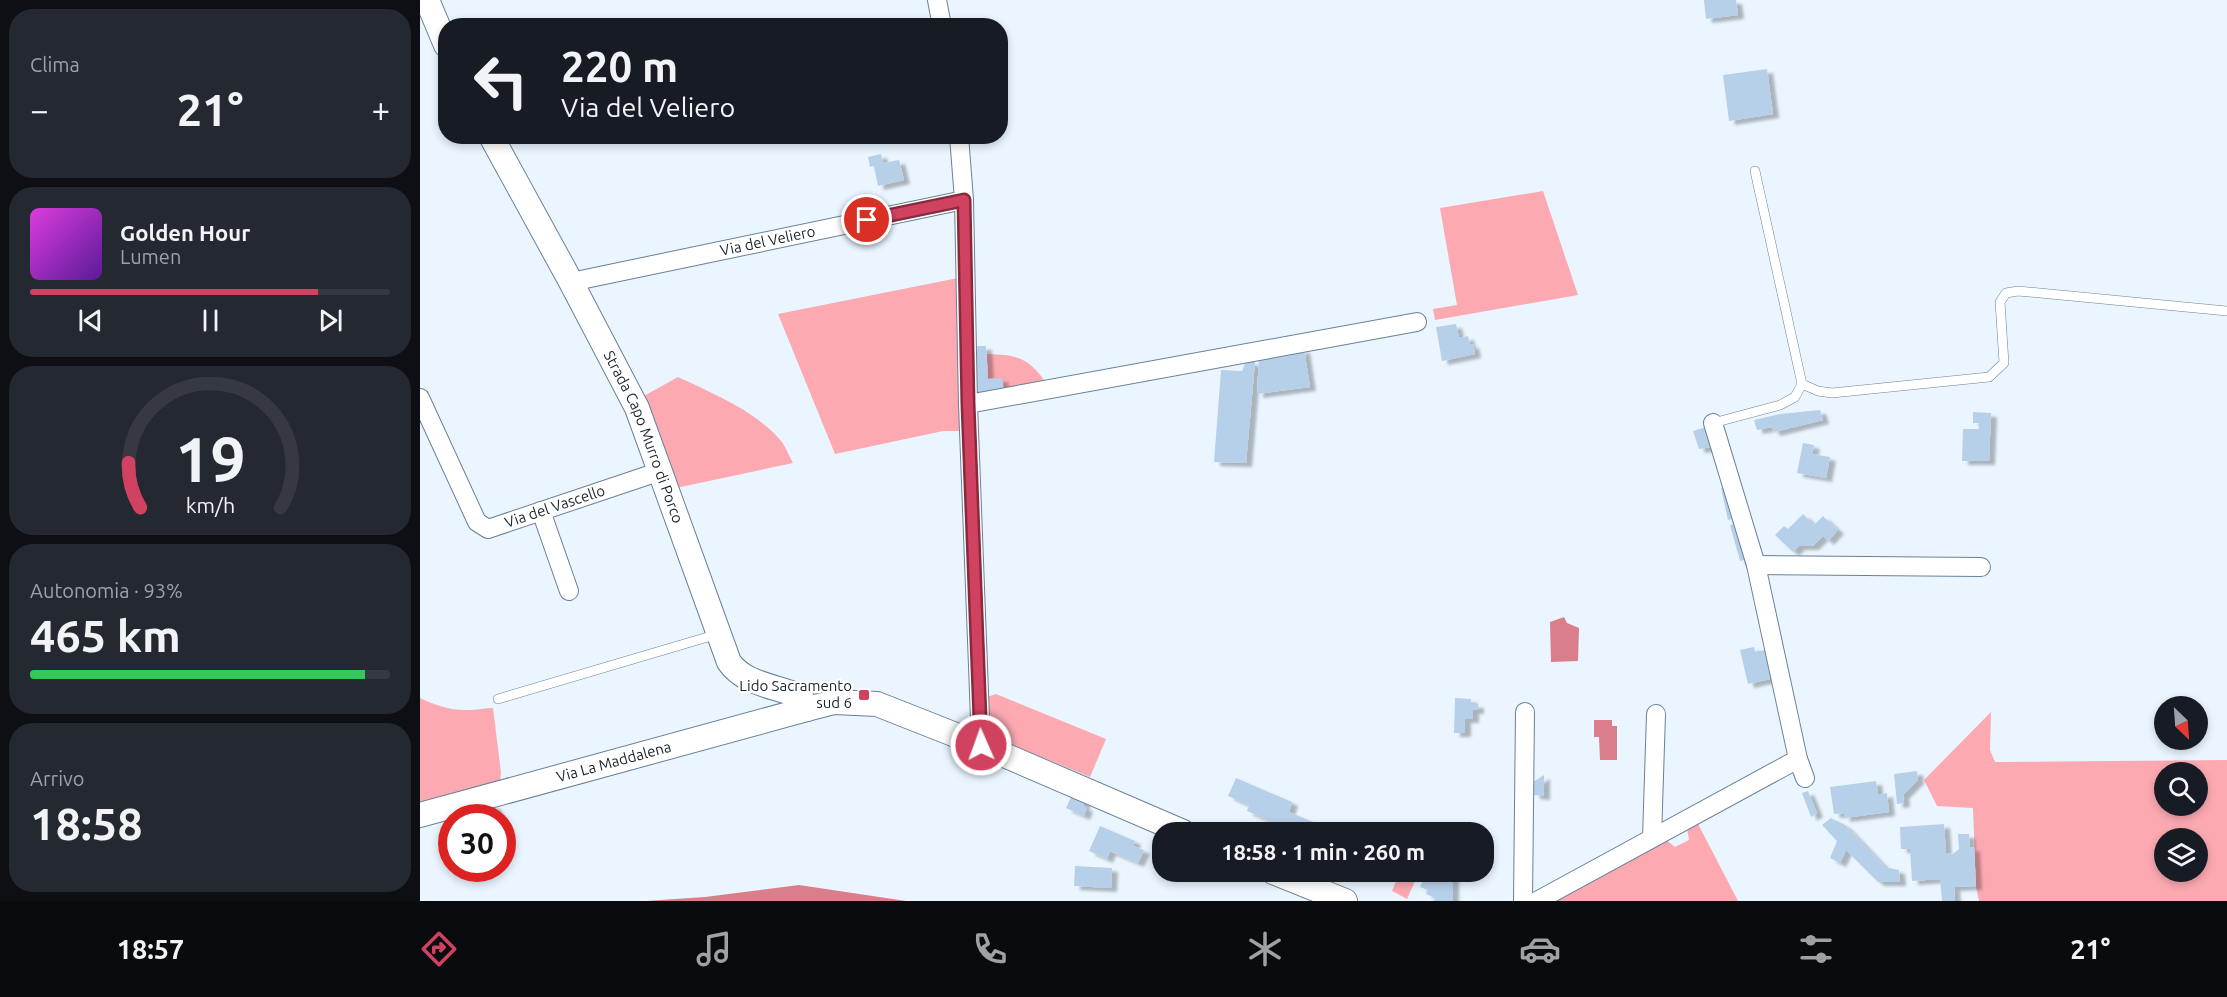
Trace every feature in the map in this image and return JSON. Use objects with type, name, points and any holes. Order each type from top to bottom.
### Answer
[{"type":"street","points":[[427,0],[438,26]]},
{"type":"street","points":[[937,0],[940,18]]},
{"type":"street","name":"Strada Capo Murro di Porco","points":[[494,144],[637,408],[729,663],[736,672],[751,681],[783,689],[801,697],[807,709]]},
{"type":"street","points":[[960,144],[964,200],[968,404],[981,745]]},
{"type":"street","name":"Via del Veliero","points":[[571,282],[964,200]]},
{"type":"street","points":[[968,404],[1418,322]]},
{"type":"street","name":"Via del Vascello","points":[[420,398],[477,522],[488,529],[661,471]]},
{"type":"street","points":[[1713,423],[1756,565],[1798,759],[1805,778]]},
{"type":"street","points":[[541,511],[569,591]]},
{"type":"street","points":[[1756,565],[1981,567]]},
{"type":"street","name":"Via La Maddalena","points":[[420,815],[834,702],[877,704],[981,745],[1160,822]]},
{"type":"street","points":[[1523,901],[1525,712]]},
{"type":"street","points":[[1652,838],[1656,714]]},
{"type":"street","points":[[1537,901],[1798,759]]},
{"type":"street","points":[[1298,882],[1345,901]]},
{"type":"lane","points":[[1713,423],[1780,405],[1795,397],[1802,384],[1755,171]]},
{"type":"lane","points":[[1802,384],[1818,391],[1832,393],[1989,377],[2004,363],[2000,302],[2006,293],[2018,291],[2227,311]]},
{"type":"lane","points":[[498,699],[718,633]]},
{"type":"shaded area","points":[[1543,191],[1578,295],[1435,320],[1433,309],[1457,305],[1440,208]]},
{"type":"shaded area","points":[[958,278],[962,431],[943,431],[835,454],[778,314]]},
{"type":"shaded area","points":[[987,354],[1008,355],[1022,360],[1035,369],[1048,385],[1004,392],[988,379]]},
{"type":"shaded area","points":[[678,377],[748,412],[782,442],[793,463],[676,488],[642,397]]},
{"type":"shaded area","points":[[1564,617],[1567,623],[1579,628],[1578,661],[1551,662],[1550,622]]},
{"type":"shaded area","points":[[996,694],[1106,739],[1090,777],[993,737],[988,732],[987,697]]},
{"type":"shaded area","points":[[420,698],[456,710],[493,708],[501,773],[500,783],[420,806]]},
{"type":"shaded area","points":[[1991,712],[1990,750],[1995,762],[2227,760],[2227,901],[1979,901],[1976,886],[1973,808],[1937,806],[1924,780]]},
{"type":"shaded area","points":[[1594,720],[1612,720],[1612,726],[1617,726],[1617,760],[1600,760],[1599,737],[1594,737]]},
{"type":"shaded area","points":[[1697,822],[1738,901],[1552,901],[1665,839],[1675,847],[1689,840],[1687,828]]},
{"type":"shaded area","points":[[1396,882],[1415,882],[1407,899],[1392,891]]},
{"type":"shaded area","points":[[799,885],[906,901],[646,901],[705,897]]},
{"type":"building","points":[[1704,0],[1736,0],[1738,15],[1706,19]]},
{"type":"building","points":[[1767,69],[1773,114],[1729,121],[1723,75]]},
{"type":"building","points":[[881,154],[883,163],[899,160],[904,180],[878,186],[874,166],[870,167],[868,157]]},
{"type":"building","points":[[1456,324],[1459,338],[1468,336],[1475,354],[1442,361],[1436,327]]},
{"type":"building","points":[[973,346],[986,346],[988,379],[1002,378],[1004,392],[974,396]]},
{"type":"building","points":[[1304,349],[1310,387],[1257,394],[1259,357]]},
{"type":"building","points":[[1246,361],[1255,362],[1246,463],[1214,462],[1221,370],[1242,371]]},
{"type":"building","points":[[1820,410],[1823,420],[1774,432],[1772,427],[1757,430],[1754,420],[1780,414]]},
{"type":"building","points":[[1973,412],[1991,413],[1989,461],[1962,461],[1963,429],[1979,429],[1979,423],[1973,423]]},
{"type":"building","points":[[1706,427],[1712,447],[1699,449],[1693,431]]},
{"type":"building","points":[[1803,443],[1814,445],[1812,454],[1830,457],[1826,478],[1797,473]]},
{"type":"building","points":[[1728,486],[1738,518],[1728,520],[1721,488]]},
{"type":"building","points":[[1803,514],[1814,525],[1823,516],[1838,530],[1828,541],[1823,536],[1813,546],[1799,546],[1793,552],[1775,535],[1784,526],[1788,529]]},
{"type":"building","points":[[1738,523],[1747,559],[1740,561],[1730,525]]},
{"type":"building","points":[[1754,647],[1755,652],[1765,650],[1770,679],[1748,684],[1740,650]]},
{"type":"building","points":[[1455,698],[1471,699],[1471,704],[1478,704],[1478,710],[1473,710],[1473,719],[1465,719],[1465,733],[1454,733]]},
{"type":"building","points":[[1917,771],[1918,780],[1903,795],[1904,803],[1897,804],[1894,774]]},
{"type":"building","points":[[1544,775],[1544,796],[1534,795],[1533,782]]},
{"type":"building","points":[[1236,778],[1292,802],[1289,812],[1313,822],[1273,822],[1247,811],[1249,805],[1228,796]]},
{"type":"building","points":[[1876,781],[1878,795],[1887,793],[1889,812],[1844,818],[1844,813],[1834,814],[1830,787]]},
{"type":"building","points":[[1808,791],[1817,813],[1811,817],[1802,793]]},
{"type":"building","points":[[1072,795],[1085,801],[1083,806],[1087,808],[1084,816],[1066,808]]},
{"type":"building","points":[[1831,818],[1845,825],[1885,867],[1899,870],[1900,882],[1878,882],[1846,850],[1840,863],[1830,858],[1837,841],[1822,825]]},
{"type":"building","points":[[1944,824],[1946,853],[1953,854],[1959,849],[1958,834],[1969,834],[1970,848],[1974,847],[1976,886],[1954,887],[1955,901],[1942,901],[1940,879],[1912,881],[1910,849],[1901,849],[1900,827]]},
{"type":"building","points":[[1100,826],[1135,841],[1133,846],[1144,850],[1138,863],[1110,851],[1107,859],[1089,851]]},
{"type":"building","points":[[1075,866],[1112,868],[1111,888],[1074,886]]},
{"type":"building","points":[[1422,882],[1453,882],[1453,901],[1434,901],[1435,898],[1426,894],[1428,890],[1420,887]]},
{"type":"place","name":"Lido Sacramento sud 6","points":[[864,695]]},
{"type":"route","points":[[867,220],[964,200],[968,404],[981,745]]}]
